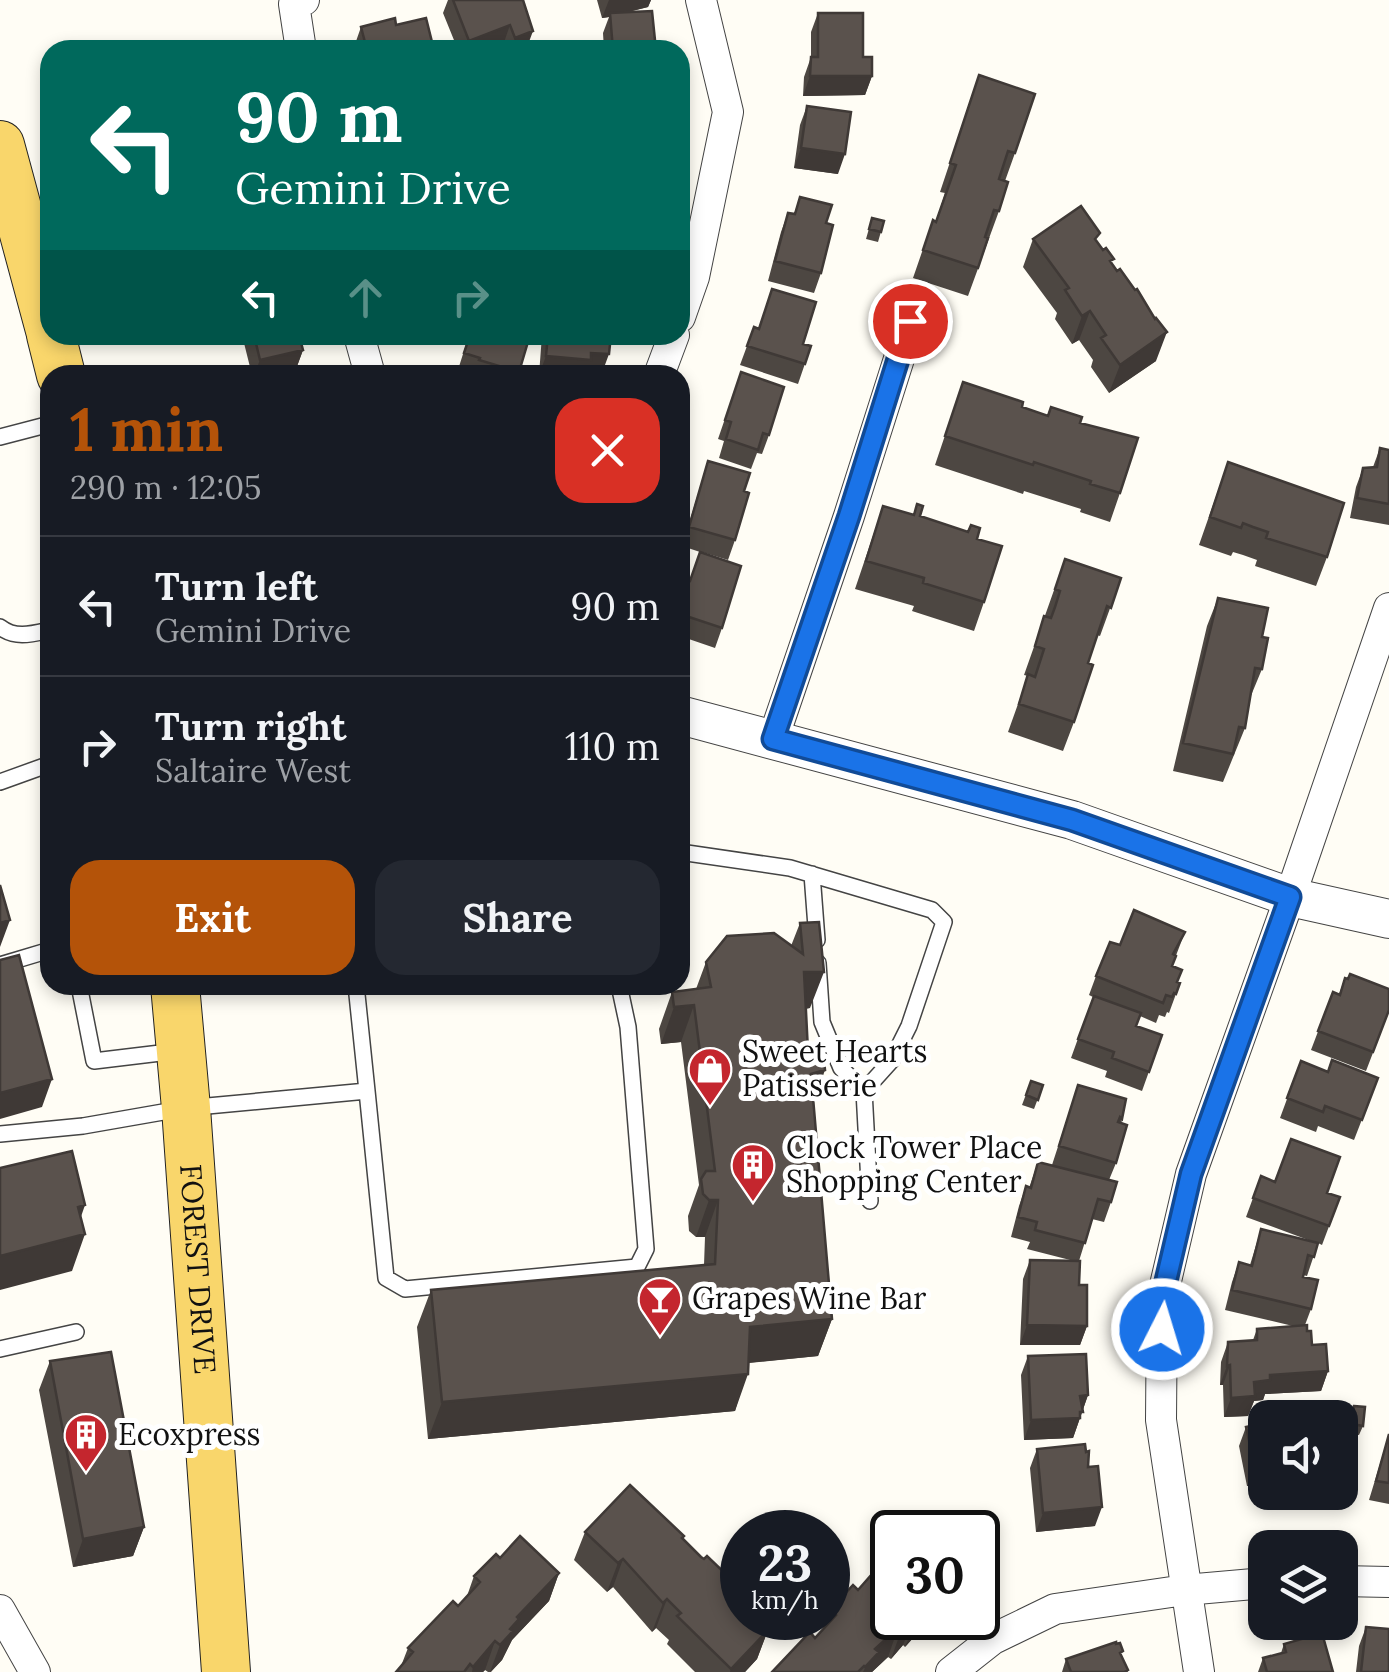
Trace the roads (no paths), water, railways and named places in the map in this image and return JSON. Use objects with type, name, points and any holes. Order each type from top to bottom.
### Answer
[{"type":"main road","points":[[0,145],[10,212],[40,301]]},
{"type":"main road","name":"FOREST DRIVE","points":[[176,995],[226,1672]]},
{"type":"street","points":[[690,288],[728,112],[701,0]]},
{"type":"street","points":[[299,2],[301,40]]},
{"type":"street","points":[[773,739],[910,321]]},
{"type":"street","points":[[1199,1672],[1162,1420],[1162,1298],[1191,1174],[1389,608]]},
{"type":"street","points":[[690,717],[1072,820],[1290,897],[1389,919]]},
{"type":"street","points":[[1358,1581],[1389,1582]]},
{"type":"street","points":[[950,1672],[992,1639],[1055,1608],[1248,1585]]},
{"type":"street","points":[[0,1610],[36,1672]]},
{"type":"lane","points":[[0,437],[40,427]]},
{"type":"lane","points":[[0,627],[7,633],[23,635]]},
{"type":"lane","points":[[0,640],[40,632]]},
{"type":"lane","points":[[0,782],[40,768]]},
{"type":"lane","points":[[690,853],[790,868],[932,910],[944,922],[910,1026],[892,1060],[864,1091]]},
{"type":"lane","points":[[812,874],[822,1022],[842,1068],[864,1091],[870,1201]]},
{"type":"lane","points":[[0,965],[40,953]]},
{"type":"lane","points":[[81,995],[94,1061],[181,1050]]},
{"type":"lane","points":[[357,995],[386,1278],[405,1288],[638,1266],[646,1248],[628,1027],[620,995]]},
{"type":"lane","points":[[0,1134],[83,1126],[186,1108],[367,1091]]},
{"type":"lane","points":[[0,1349],[76,1332]]},
{"type":"place","name":"Sweet Hearts Patisserie","points":[[710,1107]]},
{"type":"place","name":"Clock Tower Place Shopping Center","points":[[753,1203]]},
{"type":"place","name":"Grapes Wine Bar","points":[[660,1337]]},
{"type":"place","name":"Ecoxpress","points":[[86,1473]]}]
